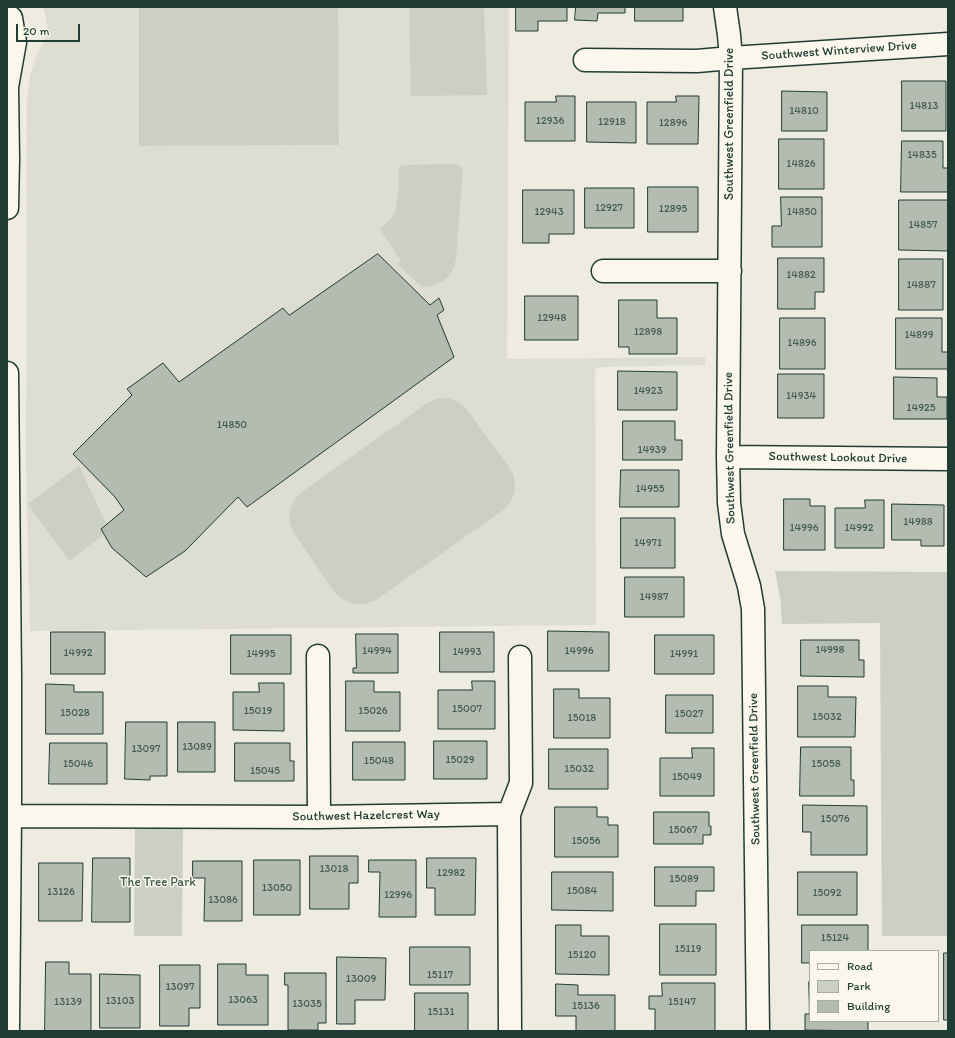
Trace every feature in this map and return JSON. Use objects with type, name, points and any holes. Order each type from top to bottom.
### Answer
[{"type":"street","name":"Southwest Greenfield Drive","points":[[725,7],[731,58],[728,456],[729,503],[733,534],[749,586],[753,609],[758,1031]]},
{"type":"street","points":[[7,208],[8,88],[15,42],[9,17]]},
{"type":"street","name":"Southwest Winterview Drive","points":[[585,60],[697,61],[948,44]]},
{"type":"street","points":[[603,271],[730,271]]},
{"type":"street","points":[[7,373],[9,816],[8,1031]]},
{"type":"street","name":"Southwest Lookout Drive","points":[[728,456],[948,458]]},
{"type":"street","points":[[318,656],[319,817]]},
{"type":"street","points":[[510,1031],[509,814],[521,783],[520,658]]},
{"type":"street","name":"Southwest Hazelcrest Way","points":[[9,816],[319,817],[509,814]]},
{"type":"shaded area","points":[[43,7],[139,7],[140,146],[338,145],[338,7],[509,7],[507,359],[705,357],[705,365],[603,367],[595,369],[596,625],[30,631],[26,465],[27,98],[30,76],[36,56],[45,38],[47,28]]},
{"type":"green space","points":[[139,7],[338,7],[339,145],[139,146]]},
{"type":"green space","points":[[409,7],[484,7],[487,95],[411,96]]},
{"type":"green space","points":[[457,164],[463,169],[455,264],[452,271],[445,279],[434,285],[422,287],[397,264],[401,261],[380,229],[393,215],[397,204],[399,167],[404,165]]},
{"type":"green space","points":[[441,398],[455,400],[461,403],[507,463],[515,483],[515,491],[512,498],[503,510],[376,600],[365,604],[354,604],[344,600],[335,593],[292,530],[289,514],[292,504],[303,491],[426,404],[435,399]]},
{"type":"green space","points":[[79,466],[106,523],[101,529],[103,535],[69,561],[28,504]]},
{"type":"green space","points":[[775,571],[948,572],[948,936],[882,936],[880,623],[782,624],[780,597]]},
{"type":"green space","name":"The Tree Park","points":[[135,829],[183,829],[182,936],[134,936]]},
{"type":"building","points":[[516,7],[567,7],[567,21],[538,21],[538,31],[516,31]]},
{"type":"building","points":[[576,7],[625,7],[625,13],[598,13],[597,21],[575,20]]},
{"type":"building","points":[[635,7],[683,7],[683,21],[635,21]]},
{"type":"building","points":[[902,81],[946,81],[946,131],[902,131]]},
{"type":"building","points":[[782,91],[827,92],[827,131],[782,131]]},
{"type":"building","points":[[556,96],[575,96],[575,141],[525,141],[525,102],[556,102]]},
{"type":"building","points":[[676,96],[699,96],[698,144],[647,144],[647,102],[676,102]]},
{"type":"building","points":[[587,102],[636,102],[636,143],[587,142]]},
{"type":"building","points":[[779,139],[824,139],[824,189],[779,189]]},
{"type":"building","points":[[902,141],[943,141],[943,168],[948,168],[948,192],[901,192]]},
{"type":"building","points":[[648,187],[698,187],[698,232],[648,232]]},
{"type":"building","points":[[585,188],[634,188],[634,228],[585,228]]},
{"type":"building","points":[[523,190],[574,190],[574,234],[549,234],[549,243],[523,243]]},
{"type":"building","points":[[781,197],[822,197],[822,247],[772,247],[772,226],[781,226]]},
{"type":"building","points":[[899,200],[948,200],[948,251],[899,250]]},
{"type":"building","points":[[378,254],[430,305],[439,298],[444,310],[437,315],[454,357],[247,507],[238,497],[185,551],[146,577],[112,548],[101,529],[124,510],[115,497],[73,454],[132,395],[127,389],[163,363],[179,382],[283,308],[289,315]]},
{"type":"building","points":[[778,258],[824,258],[824,292],[815,292],[815,309],[778,309]]},
{"type":"building","points":[[899,259],[943,259],[943,310],[899,310]]},
{"type":"building","points":[[525,296],[578,296],[578,340],[525,340]]},
{"type":"building","points":[[619,300],[657,300],[657,318],[677,318],[677,354],[629,354],[629,347],[619,347]]},
{"type":"building","points":[[780,318],[825,318],[825,369],[780,369]]},
{"type":"building","points":[[896,318],[942,318],[942,352],[948,352],[948,369],[896,369]]},
{"type":"building","points":[[618,371],[677,372],[677,410],[618,410]]},
{"type":"building","points":[[778,374],[824,374],[824,418],[778,418]]},
{"type":"building","points":[[894,377],[937,378],[937,397],[947,397],[947,419],[894,419]]},
{"type":"building","points":[[623,421],[675,421],[675,440],[682,440],[682,460],[623,460]]},
{"type":"building","points":[[621,470],[679,470],[679,507],[620,507]]},
{"type":"building","points":[[784,499],[810,499],[810,506],[825,506],[825,550],[784,550]]},
{"type":"building","points":[[865,500],[884,500],[884,548],[835,548],[835,508],[865,508]]},
{"type":"building","points":[[892,504],[944,505],[944,546],[921,546],[921,540],[892,540]]},
{"type":"building","points":[[621,518],[675,518],[675,568],[621,568]]},
{"type":"building","points":[[625,577],[684,577],[684,617],[625,617]]},
{"type":"building","points":[[548,631],[609,632],[609,671],[548,671]]},
{"type":"building","points":[[51,632],[105,632],[105,674],[51,674]]},
{"type":"building","points":[[440,632],[494,632],[494,672],[440,672]]},
{"type":"building","points":[[356,634],[398,634],[398,673],[353,673],[353,668],[356,668]]},
{"type":"building","points":[[231,635],[291,635],[291,674],[231,674]]},
{"type":"building","points":[[655,635],[714,635],[714,674],[655,674]]},
{"type":"building","points":[[801,640],[859,640],[859,660],[864,660],[864,677],[801,676]]},
{"type":"building","points":[[346,681],[374,681],[374,692],[400,692],[400,731],[346,731]]},
{"type":"building","points":[[472,681],[495,681],[495,729],[438,729],[438,690],[472,690]]},
{"type":"building","points":[[259,683],[284,683],[284,731],[233,730],[233,692],[259,692]]},
{"type":"building","points":[[46,684],[74,685],[74,692],[103,692],[103,734],[46,734]]},
{"type":"building","points":[[798,686],[828,686],[828,697],[856,697],[855,737],[798,737]]},
{"type":"building","points":[[554,689],[579,689],[579,698],[610,698],[610,738],[554,738]]},
{"type":"building","points":[[666,695],[713,695],[713,733],[666,733]]},
{"type":"building","points":[[126,722],[167,722],[167,776],[150,776],[150,780],[125,779]]},
{"type":"building","points":[[178,722],[215,722],[215,772],[178,772]]},
{"type":"building","points":[[434,741],[487,741],[487,779],[434,779]]},
{"type":"building","points":[[353,742],[405,742],[405,780],[353,780]]},
{"type":"building","points":[[50,743],[107,743],[107,784],[49,784]]},
{"type":"building","points":[[235,743],[290,743],[290,761],[294,761],[294,781],[235,781]]},
{"type":"building","points":[[801,747],[851,747],[851,780],[854,780],[854,796],[800,796]]},
{"type":"building","points":[[692,748],[714,748],[714,796],[660,796],[660,758],[692,758]]},
{"type":"building","points":[[549,749],[608,749],[608,789],[549,789]]},
{"type":"building","points":[[803,805],[867,806],[867,855],[811,855],[811,832],[803,832]]},
{"type":"building","points":[[555,807],[597,807],[597,817],[608,817],[608,825],[618,825],[618,857],[555,857]]},
{"type":"building","points":[[654,812],[709,812],[709,826],[711,826],[711,835],[703,835],[703,844],[654,844]]},
{"type":"building","points":[[310,856],[358,856],[358,883],[349,883],[349,909],[310,909]]},
{"type":"building","points":[[93,858],[130,858],[130,922],[92,922]]},
{"type":"building","points":[[427,858],[476,858],[475,915],[435,915],[435,888],[427,888]]},
{"type":"building","points":[[254,860],[300,860],[300,915],[254,915]]},
{"type":"building","points":[[369,860],[416,860],[416,917],[379,917],[380,872],[369,872]]},
{"type":"building","points":[[193,861],[242,861],[242,921],[204,921],[205,878],[193,878]]},
{"type":"building","points":[[39,863],[83,863],[82,921],[39,921]]},
{"type":"building","points":[[655,867],[714,867],[714,891],[696,891],[696,906],[655,906]]},
{"type":"building","points":[[552,872],[613,872],[613,911],[552,910]]},
{"type":"building","points":[[798,872],[857,872],[857,915],[798,915]]},
{"type":"building","points":[[660,924],[716,924],[716,975],[660,975]]},
{"type":"building","points":[[556,925],[581,925],[581,936],[609,936],[609,975],[556,974]]},
{"type":"building","points":[[802,925],[868,925],[868,950],[809,950],[809,963],[802,963]]},
{"type":"building","points":[[410,947],[470,947],[470,985],[410,985]]},
{"type":"building","points":[[944,953],[948,953],[948,1020],[944,1020]]},
{"type":"building","points":[[337,957],[386,958],[385,1000],[355,1000],[355,1024],[337,1024]]},
{"type":"building","points":[[46,962],[69,962],[69,974],[91,974],[91,1031],[45,1031]]},
{"type":"building","points":[[218,964],[246,964],[246,975],[268,975],[268,1025],[218,1025]]},
{"type":"building","points":[[160,965],[200,965],[200,1008],[189,1008],[189,1026],[160,1026]]},
{"type":"building","points":[[285,973],[326,973],[326,1023],[318,1023],[318,1030],[288,1030],[288,985],[285,985]]},
{"type":"building","points":[[100,974],[140,975],[140,1028],[100,1028]]},
{"type":"building","points":[[662,983],[715,983],[715,1031],[655,1031],[655,1009],[649,1009],[649,996],[662,996]]},
{"type":"building","points":[[556,984],[578,985],[578,995],[615,995],[615,1031],[576,1031],[576,1016],[556,1016]]},
{"type":"building","points":[[415,993],[468,993],[468,1031],[415,1031]]},
{"type":"building","points":[[805,1014],[809,1014],[809,1022],[868,1022],[868,1031],[805,1030]]}]
